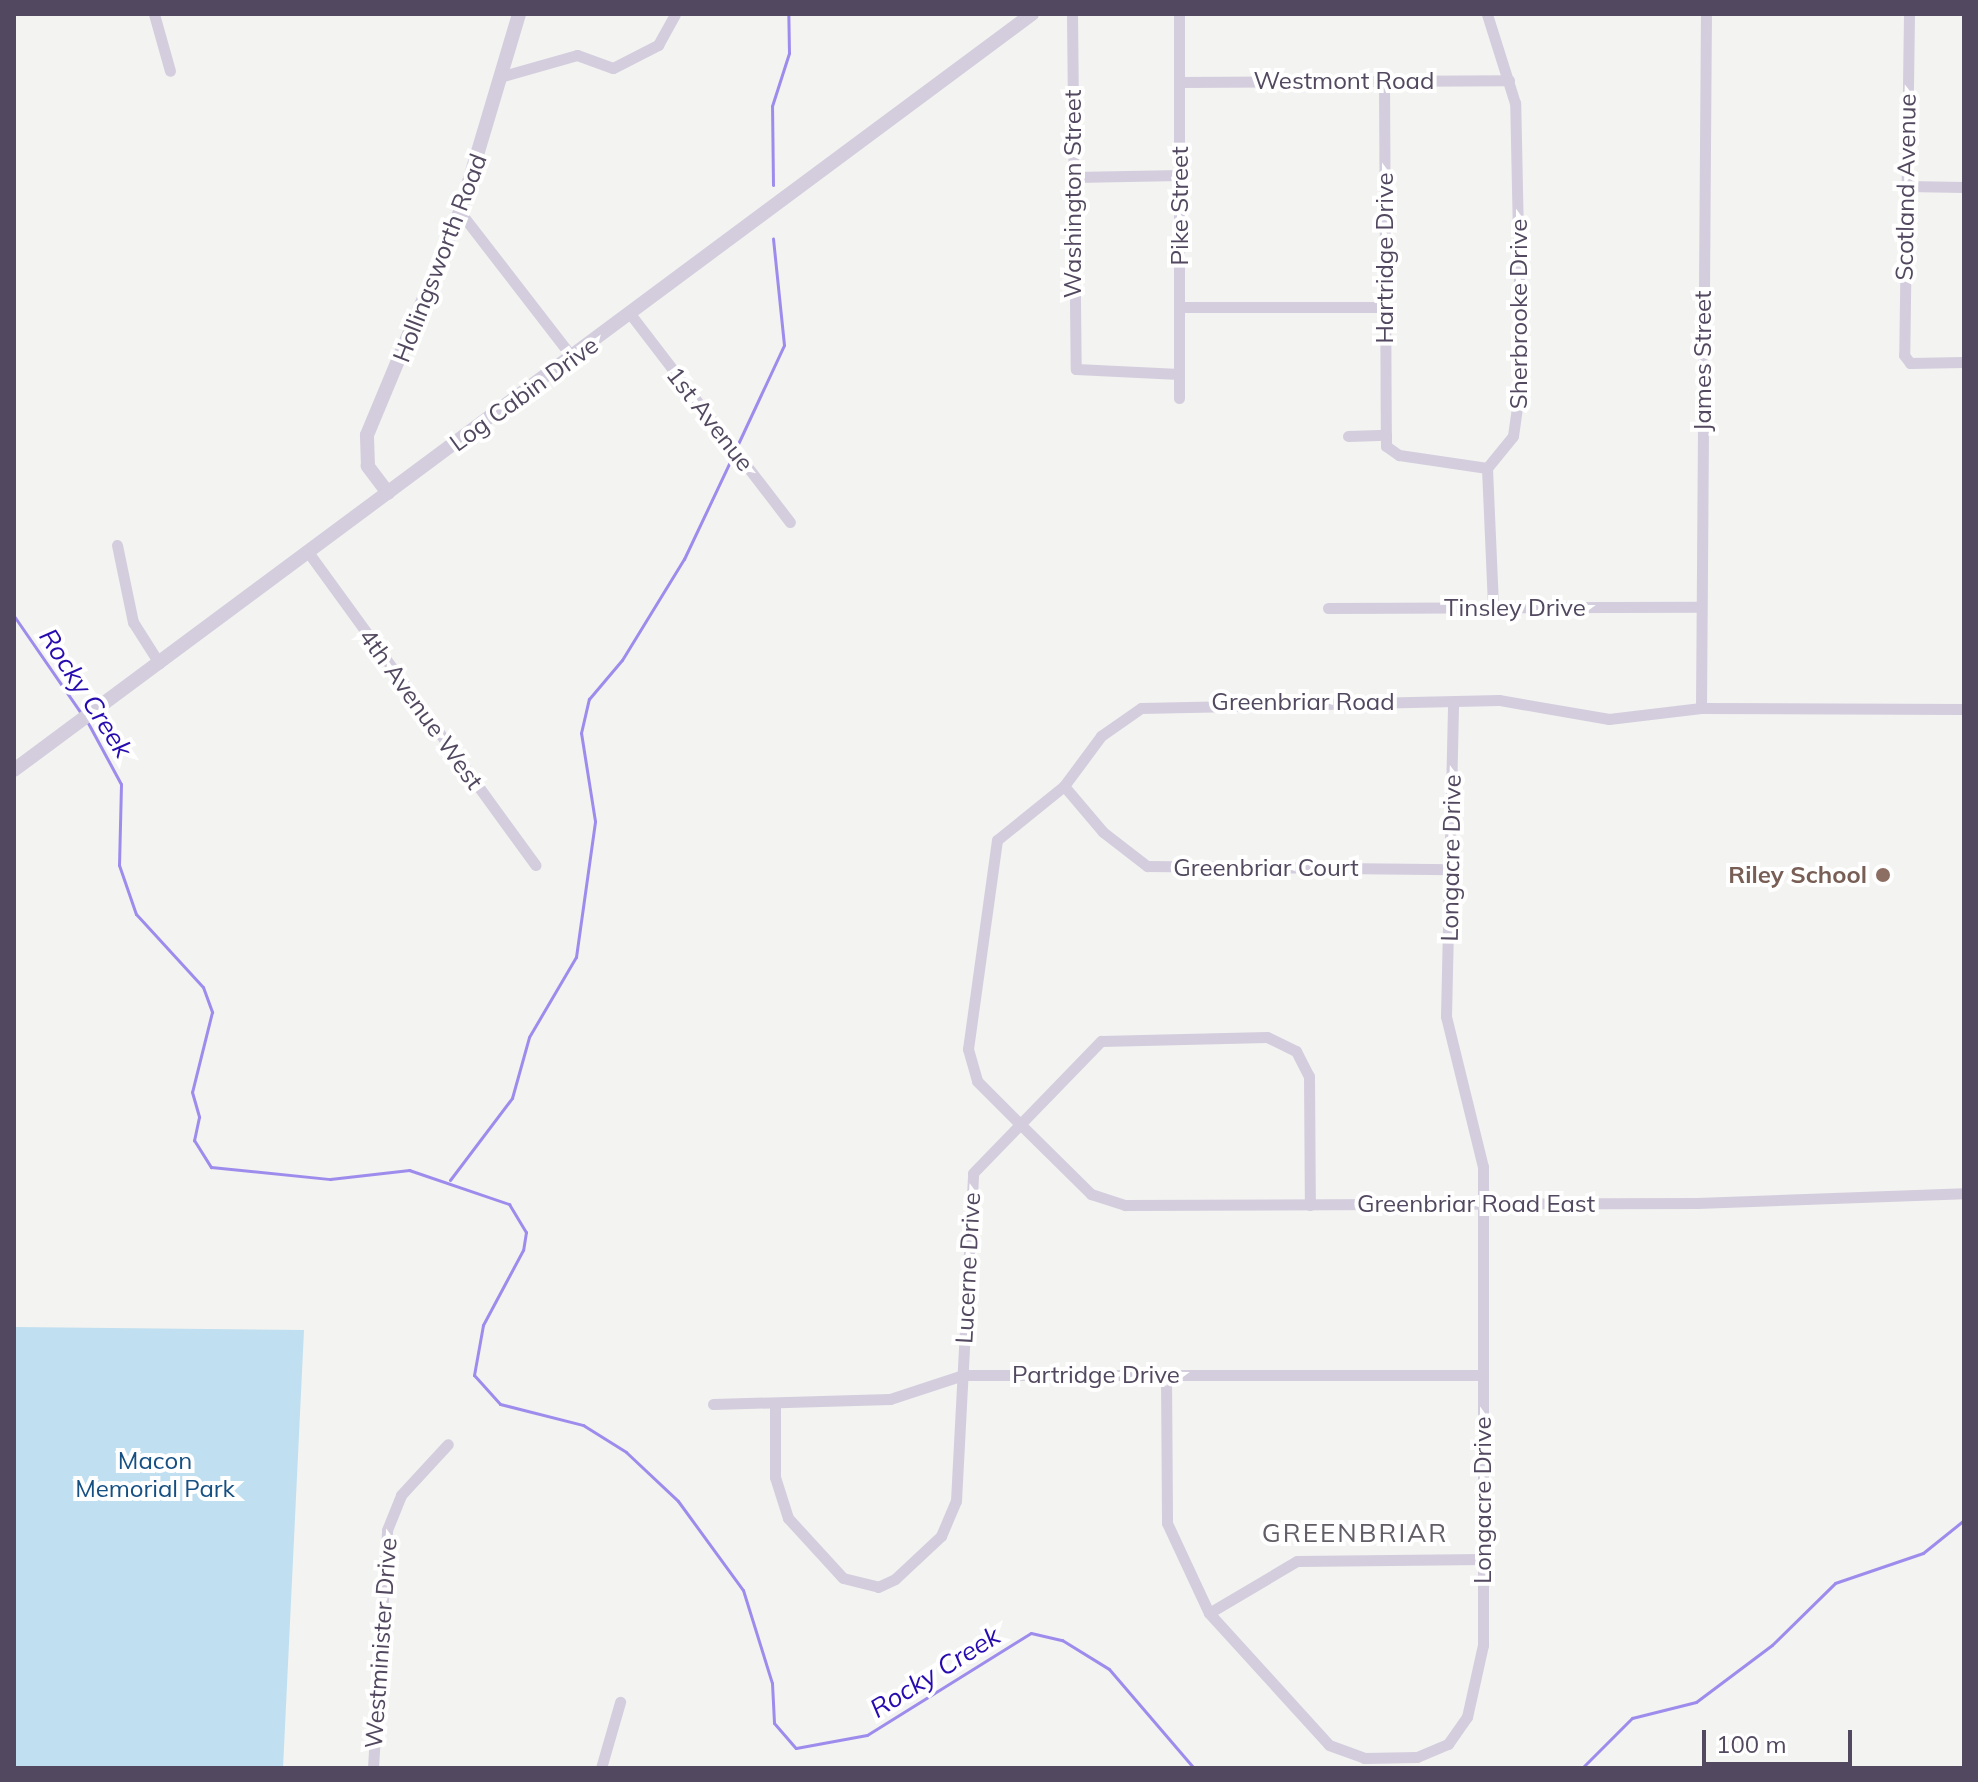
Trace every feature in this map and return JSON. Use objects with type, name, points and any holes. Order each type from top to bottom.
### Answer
[{"type":"street","points":[[154,14],[170,71]]},
{"type":"street","name":"Hollingsworth Road","points":[[388,493],[368,466],[367,435],[460,212],[519,14]]},
{"type":"street","points":[[503,76],[577,55],[613,68],[658,45],[675,14]]},
{"type":"street","name":"Log Cabin Drive","points":[[14,770],[631,315],[1032,14]]},
{"type":"street","name":"Washington Street","points":[[1072,14],[1080,372],[1179,374]]},
{"type":"street","name":"Pike Street","points":[[1179,14],[1179,398]]},
{"type":"street","name":"Sherbrooke Drive","points":[[1487,14],[1509,80],[1519,141],[1520,402],[1513,436],[1487,468]]},
{"type":"street","name":"James Street","points":[[1701,708],[1706,14]]},
{"type":"street","name":"Scotland Avenue","points":[[1909,14],[1905,361],[1964,362]]},
{"type":"street","name":"Westmont Road","points":[[1180,82],[1509,80]]},
{"type":"street","name":"Hartridge Drive","points":[[1384,81],[1386,435]]},
{"type":"street","points":[[1074,177],[1180,175]]},
{"type":"street","points":[[1906,186],[1964,187]]},
{"type":"street","points":[[460,212],[573,358]]},
{"type":"street","points":[[1179,307],[1385,307]]},
{"type":"street","name":"1st Avenue","points":[[631,315],[790,522]]},
{"type":"street","points":[[1348,436],[1386,435],[1386,446],[1399,455],[1487,468],[1493,608]]},
{"type":"street","points":[[117,545],[133,622],[159,663]]},
{"type":"street","name":"4th Avenue West","points":[[308,552],[535,865]]},
{"type":"street","name":"Tinsley Drive","points":[[1328,608],[1701,607]]},
{"type":"street","name":"Longacre Drive","points":[[1166,1375],[1167,1523],[1209,1613],[1329,1745],[1351,1756],[1383,1763],[1435,1752],[1465,1724],[1483,1645],[1482,1152],[1447,1036],[1453,869],[1453,702]]},
{"type":"street","name":"Greenbriar Road","points":[[1018,1122],[968,1062],[987,877],[997,840],[1064,786],[1101,736],[1141,708],[1528,703],[1609,719],[1701,708],[1964,709]]},
{"type":"street","name":"Greenbriar Court","points":[[1064,786],[1103,832],[1147,866],[1453,869]]},
{"type":"street","name":"Lucerne Drive","points":[[775,1403],[775,1477],[788,1518],[843,1578],[878,1587],[915,1562],[948,1524],[963,1375],[973,1173],[1018,1122],[1101,1041],[1276,1038],[1296,1051],[1309,1076],[1310,1205]]},
{"type":"street","name":"Greenbriar Road East","points":[[1018,1122],[1107,1200],[1484,1205],[1964,1193]]},
{"type":"street","name":"Partridge Drive","points":[[713,1404],[890,1399],[963,1375],[1483,1375]]},
{"type":"street","name":"Westminister Drive","points":[[373,1768],[387,1530],[401,1495],[448,1444]]},
{"type":"street","points":[[1209,1613],[1297,1561],[1483,1559]]},
{"type":"street","points":[[601,1768],[620,1702]]},
{"type":"green space","name":"Macon Memorial Park","points":[[14,1327],[304,1330],[283,1768],[14,1768]]},
{"type":"waterway","points":[[773,185],[772,106],[789,53],[788,14]]},
{"type":"waterway","points":[[737,446],[784,345],[773,239]]},
{"type":"waterway","points":[[450,1180],[512,1098],[529,1037],[576,957],[595,821],[581,733],[589,699],[622,660],[684,559],[734,453]]},
{"type":"waterway","name":"Rocky Creek","points":[[14,616],[81,713]]},
{"type":"waterway","name":"Rocky Creek","points":[[88,723],[121,784],[119,865],[136,914],[203,987],[212,1012],[192,1092],[199,1117],[194,1140],[211,1167],[330,1179],[409,1170],[509,1204],[526,1232],[523,1250],[483,1325],[474,1375],[500,1404],[583,1425],[626,1452],[678,1501],[743,1590],[772,1683],[774,1723],[796,1748],[867,1735],[1031,1633],[1062,1640],[1109,1669],[1194,1768]]},
{"type":"waterway","points":[[1582,1768],[1632,1718],[1696,1702],[1772,1645],[1835,1583],[1923,1553],[1964,1520]]},
{"type":"place","name":"Riley School","points":[[1883,875]]},
{"type":"district","name":"GREENBRIAR","points":[[1355,1533]]}]
